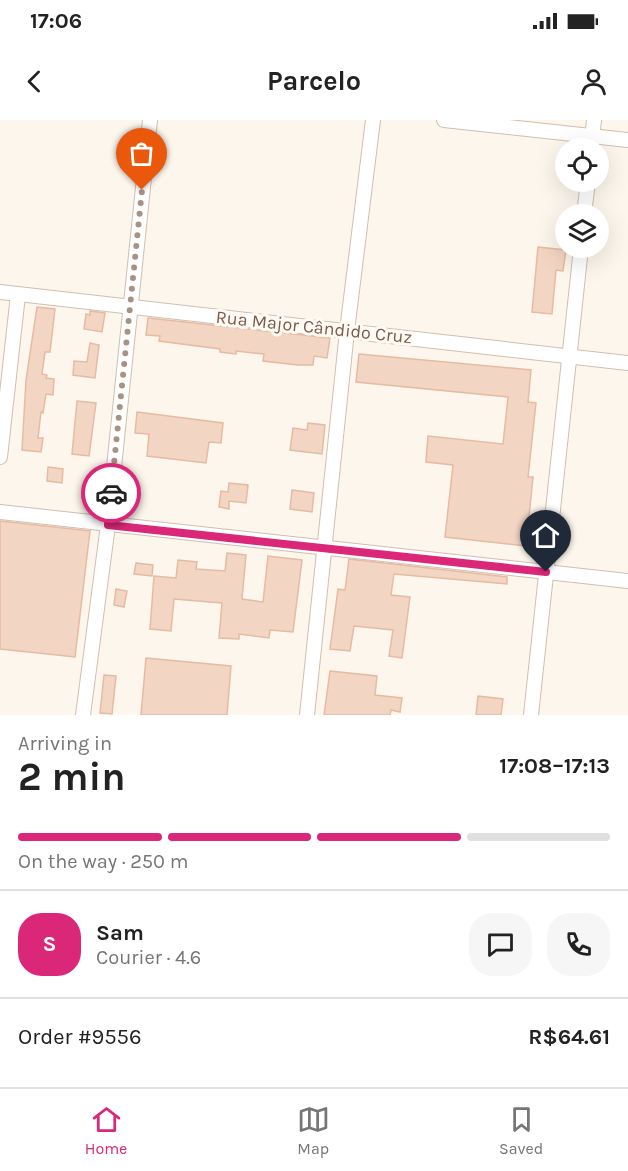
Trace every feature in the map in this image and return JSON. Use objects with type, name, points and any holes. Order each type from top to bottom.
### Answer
[{"type":"street","points":[[83,715],[108,525],[128,307],[150,120]]},
{"type":"street","points":[[307,715],[347,331],[373,120]]},
{"type":"street","points":[[444,120],[565,138]]},
{"type":"street","points":[[592,138],[594,120]]},
{"type":"street","points":[[609,141],[628,140]]},
{"type":"street","points":[[531,715],[580,258]]},
{"type":"street","name":"Rua Major Cândido Cruz","points":[[0,292],[628,363]]},
{"type":"street","points":[[0,457],[18,295]]},
{"type":"street","points":[[0,512],[628,581]]},
{"type":"building","points":[[538,247],[555,249],[555,258],[565,258],[563,271],[556,270],[552,314],[532,312]]},
{"type":"building","points":[[37,307],[55,309],[50,352],[45,352],[42,374],[47,375],[46,378],[54,379],[53,395],[46,394],[43,413],[41,412],[38,438],[43,438],[41,452],[22,450],[26,380]]},
{"type":"building","points":[[90,311],[105,313],[102,332],[84,329],[86,314],[90,315]]},
{"type":"building","points":[[148,318],[330,338],[327,358],[314,356],[313,365],[298,365],[263,361],[264,354],[236,351],[236,354],[220,352],[220,349],[159,341],[160,336],[146,335]]},
{"type":"building","points":[[90,343],[99,345],[95,378],[73,375],[74,361],[87,362]]},
{"type":"building","points":[[359,354],[531,370],[528,402],[536,403],[528,477],[533,477],[526,546],[445,537],[453,465],[426,462],[428,436],[503,444],[508,397],[356,382]]},
{"type":"building","points":[[77,401],[96,403],[89,456],[72,454]]},
{"type":"building","points":[[137,412],[223,423],[221,443],[209,442],[206,463],[147,456],[149,434],[135,433]]},
{"type":"building","points":[[308,423],[325,425],[322,454],[290,450],[293,428],[307,430]]},
{"type":"building","points":[[48,467],[63,469],[62,483],[47,481]]},
{"type":"building","points":[[229,483],[248,485],[246,503],[229,501],[229,509],[219,507],[221,491],[228,492]]},
{"type":"building","points":[[292,490],[314,493],[312,512],[290,509]]},
{"type":"building","points":[[0,521],[90,531],[75,657],[0,649]]},
{"type":"building","points":[[227,553],[246,555],[242,599],[263,602],[268,556],[302,560],[293,632],[270,630],[269,638],[239,634],[239,639],[219,638],[222,603],[174,599],[171,631],[150,629],[154,576],[176,578],[178,560],[197,562],[196,569],[225,571]]},
{"type":"building","points":[[349,559],[507,577],[507,584],[394,574],[391,595],[410,597],[402,658],[389,656],[393,630],[354,626],[350,651],[330,649],[338,589],[345,590]]},
{"type":"building","points":[[136,563],[153,565],[152,576],[134,574]]},
{"type":"building","points":[[116,589],[127,591],[124,607],[114,605]]},
{"type":"building","points":[[146,658],[231,666],[227,715],[141,715]]},
{"type":"building","points":[[330,671],[377,676],[375,695],[402,698],[400,712],[391,710],[390,715],[324,715]]},
{"type":"building","points":[[104,675],[116,676],[112,714],[100,713]]},
{"type":"building","points":[[478,696],[503,699],[501,715],[476,715]]},
{"type":"way so far","points":[[111,493],[128,307],[142,190]]},
{"type":"route","points":[[111,493],[108,525],[546,572]]}]
